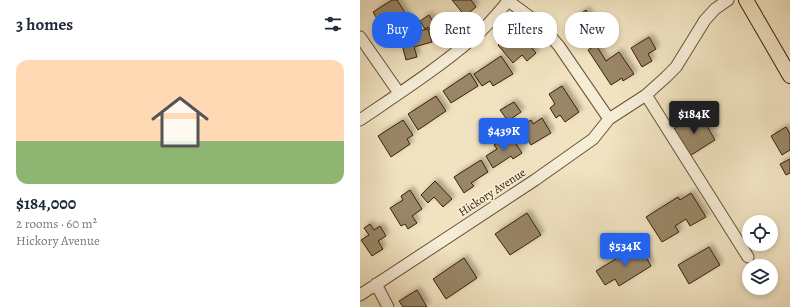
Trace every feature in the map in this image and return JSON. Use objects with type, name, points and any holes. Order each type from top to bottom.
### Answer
[{"type":"main road","points":[[746,0],[790,76]]},
{"type":"street","name":"Hickory Avenue","points":[[360,295],[587,144],[609,120],[646,95],[676,67],[704,20],[715,9],[728,0]]},
{"type":"street","points":[[360,120],[473,39],[488,25],[508,1],[546,31],[559,46],[609,120]]},
{"type":"street","points":[[360,38],[398,93]]},
{"type":"street","points":[[646,95],[748,257]]},
{"type":"street","points":[[376,284],[388,307]]},
{"type":"building","points":[[392,0],[397,0],[405,12],[373,12]]},
{"type":"building","points":[[452,0],[471,0],[476,7],[470,12],[462,12]]},
{"type":"building","points":[[429,15],[430,30],[428,27],[425,29],[422,24],[422,20]]},
{"type":"building","points":[[428,29],[430,43],[422,45],[422,30]]},
{"type":"building","points":[[649,37],[656,49],[648,54],[652,61],[642,67],[631,48]]},
{"type":"building","points":[[403,48],[414,48],[417,57],[406,60]]},
{"type":"building","points":[[500,48],[532,48],[536,53],[527,61],[522,55],[513,63]]},
{"type":"building","points":[[591,48],[598,48],[606,61],[619,52],[634,74],[623,81],[622,78],[611,85],[588,50]]},
{"type":"building","points":[[501,56],[513,74],[493,86],[490,81],[482,86],[474,74]]},
{"type":"building","points":[[470,73],[478,86],[451,103],[443,91]]},
{"type":"building","points":[[562,86],[579,112],[565,122],[560,115],[556,118],[550,108],[555,104],[549,94]]},
{"type":"building","points":[[436,96],[446,111],[418,130],[408,114]]},
{"type":"building","points":[[514,102],[521,112],[508,121],[500,110]]},
{"type":"building","points":[[698,111],[715,140],[688,157],[672,130],[692,118],[690,115]]},
{"type":"building","points":[[542,118],[551,133],[531,145],[522,131],[526,129],[523,125],[531,120],[533,124]]},
{"type":"building","points":[[403,120],[413,135],[407,139],[410,144],[391,157],[378,136]]},
{"type":"building","points":[[786,127],[790,134],[790,150],[782,155],[771,136]]},
{"type":"building","points":[[510,135],[522,153],[513,159],[511,156],[493,168],[486,156],[497,149],[494,145]]},
{"type":"building","points":[[790,159],[790,173],[786,175],[780,164]]},
{"type":"building","points":[[481,160],[488,172],[471,183],[474,186],[464,193],[454,177]]},
{"type":"building","points":[[435,181],[452,199],[443,207],[434,197],[428,203],[421,195]]},
{"type":"building","points":[[410,190],[422,209],[412,216],[417,223],[408,229],[405,224],[401,226],[390,208],[403,200],[401,196]]},
{"type":"building","points":[[691,193],[706,217],[690,226],[686,219],[675,226],[679,232],[662,242],[646,217],[678,197],[680,200]]},
{"type":"building","points":[[527,213],[541,235],[510,255],[495,234]]},
{"type":"building","points":[[370,224],[374,230],[380,226],[386,236],[378,241],[383,249],[372,256],[361,240],[369,235],[364,228]]},
{"type":"building","points":[[639,245],[651,266],[619,286],[615,279],[605,285],[596,271]]},
{"type":"building","points":[[709,247],[720,265],[689,284],[678,265]]},
{"type":"building","points":[[464,258],[477,278],[446,299],[433,279]]},
{"type":"building","points":[[417,290],[427,307],[403,307],[399,301]]}]
